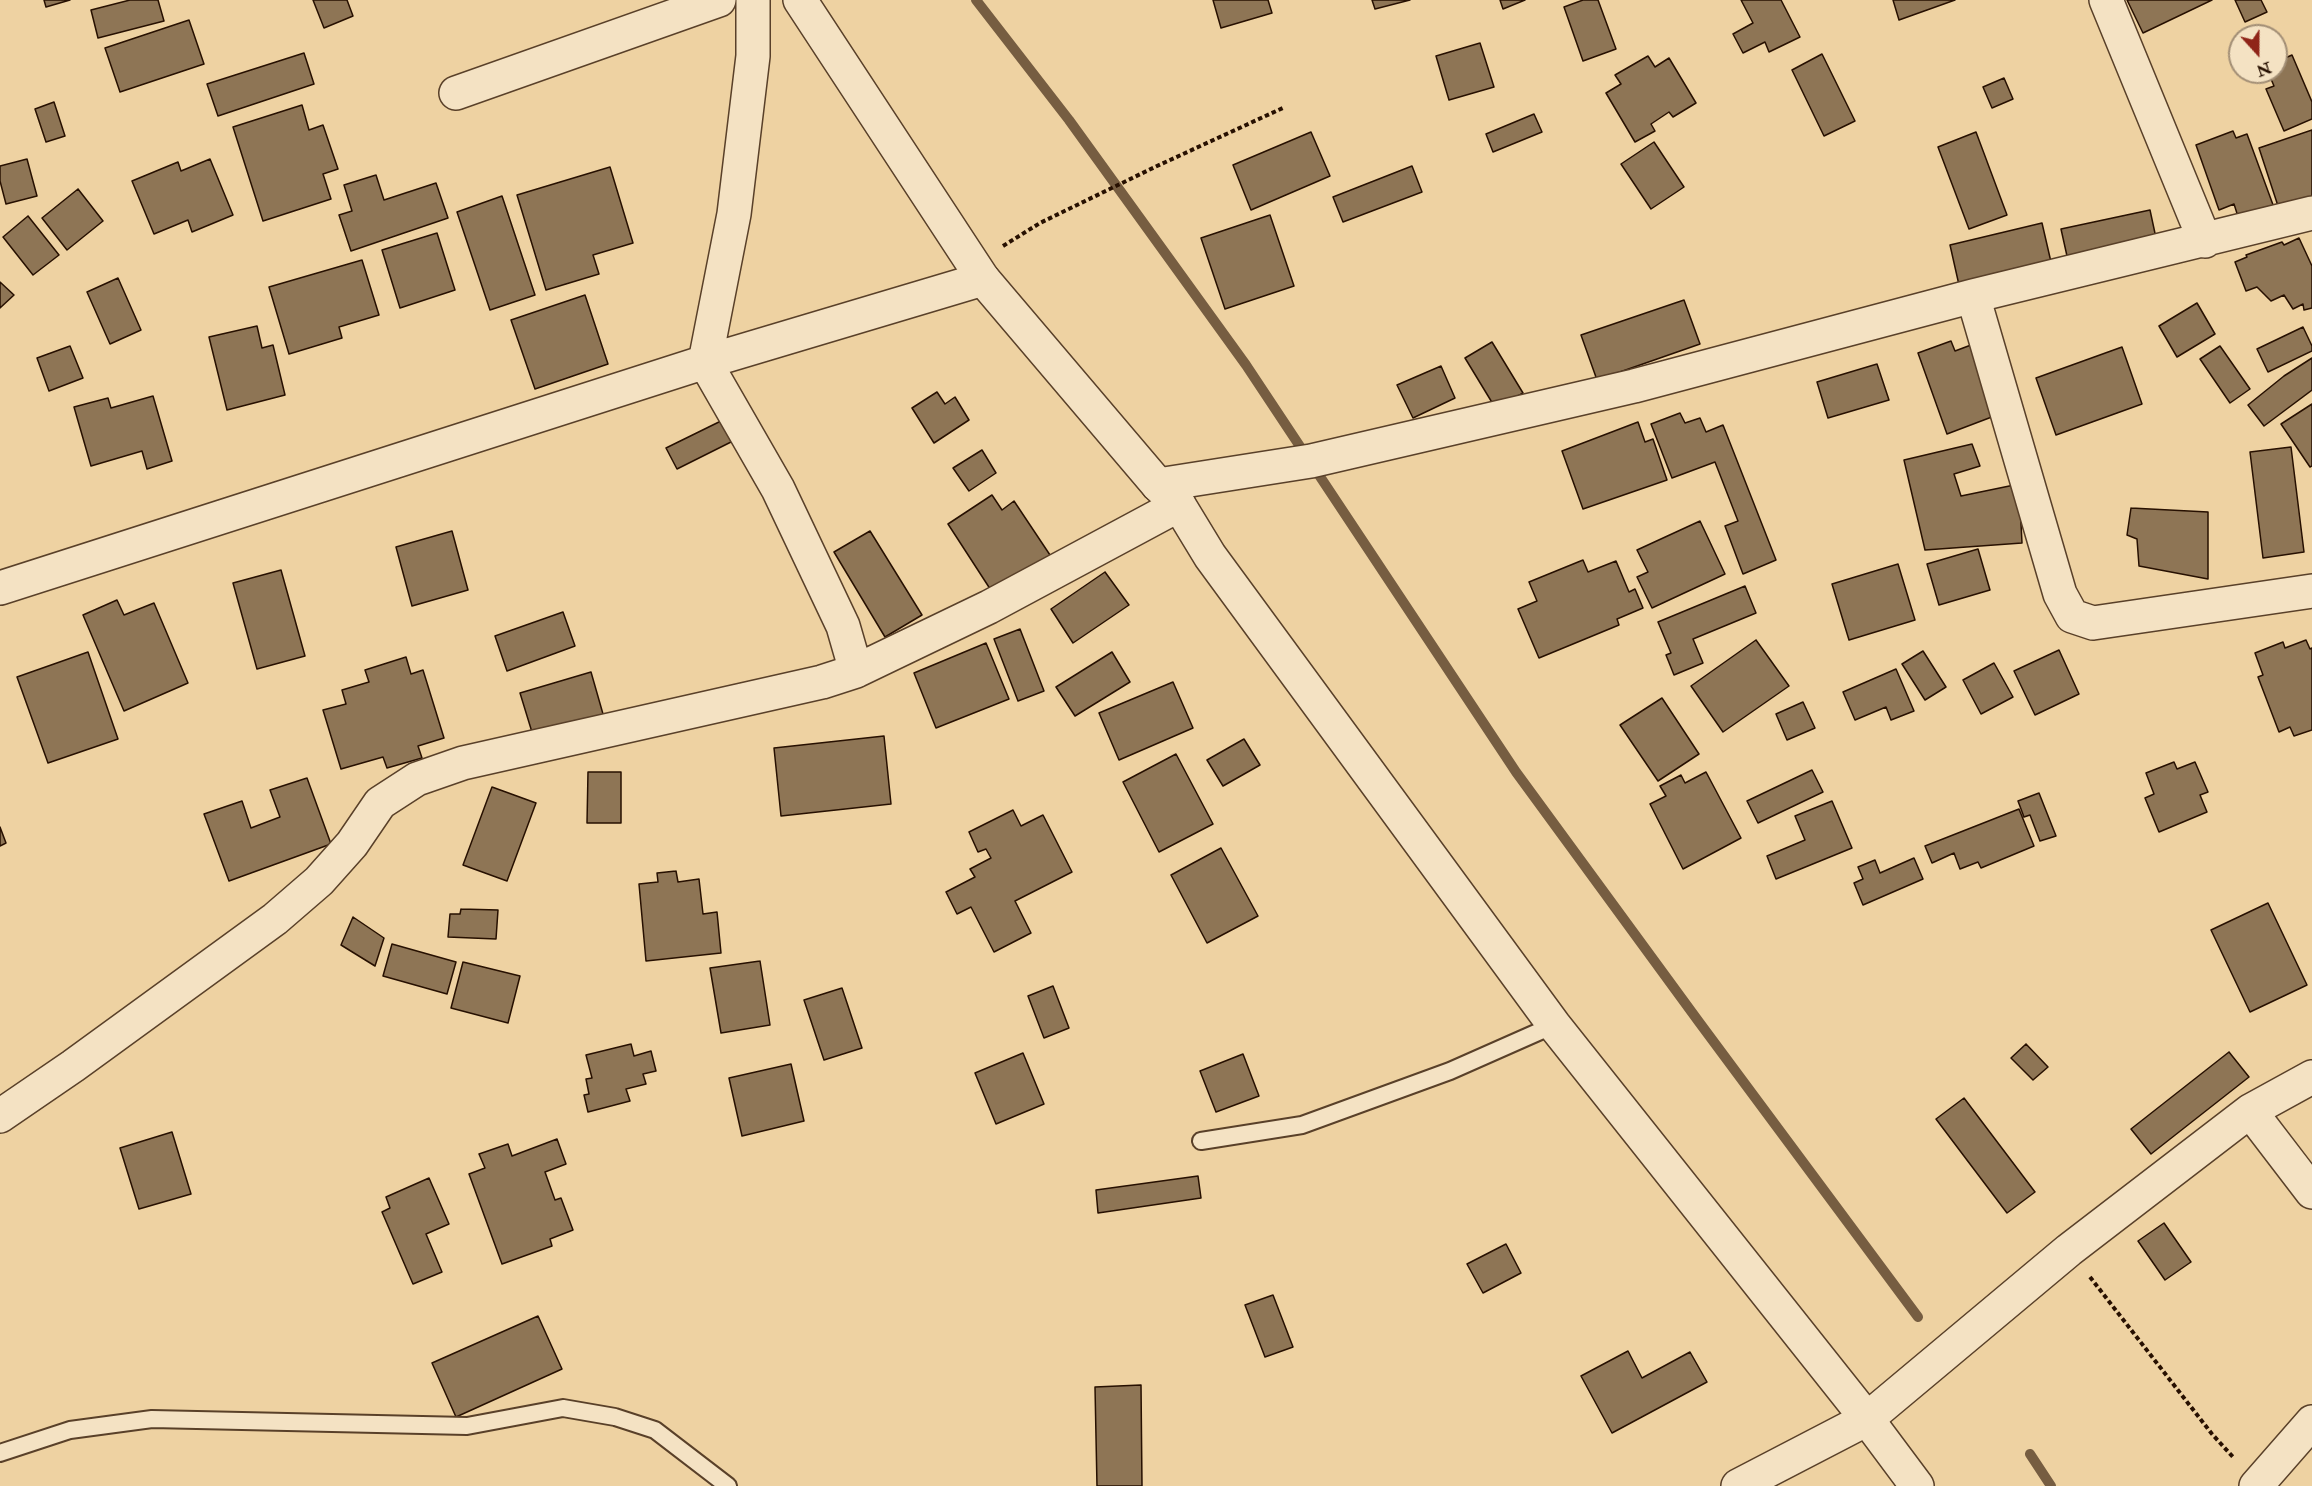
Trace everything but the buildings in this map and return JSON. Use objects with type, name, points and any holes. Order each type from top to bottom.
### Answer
[{"type":"street","points":[[456,93],[719,0]]},
{"type":"street","points":[[753,0],[753,56],[734,214],[705,362],[778,489],[843,626],[856,671]]},
{"type":"street","points":[[800,0],[980,273],[1168,495],[1210,556],[1554,1025],[1867,1419],[1917,1486]]},
{"type":"street","points":[[2106,0],[2205,241]]},
{"type":"street","points":[[0,1116],[73,1066],[275,919],[326,874],[352,844],[380,803],[417,779],[463,763],[822,682],[856,671],[989,607],[1168,495],[1634,386],[1973,296],[2312,213]]},
{"type":"street","points":[[0,588],[980,273]]},
{"type":"street","points":[[1973,296],[2060,594],[2072,616],[2093,623],[2312,591]]},
{"type":"street","points":[[1738,1486],[1867,1419],[2069,1250],[2250,1112],[2312,1077]]},
{"type":"street","points":[[2250,1112],[2312,1192]]},
{"type":"street","points":[[2257,1485],[2312,1422]]},
{"type":"lane","points":[[1201,1141],[1302,1125],[1450,1071],[1554,1025]]},
{"type":"lane","points":[[0,1453],[70,1430],[152,1419],[467,1426],[562,1408],[615,1418],[655,1430],[728,1486]]},
{"type":"path","points":[[980,273],[988,255],[1040,223],[1285,107]]},
{"type":"path","points":[[2069,1250],[2212,1434],[2257,1485]]},
{"type":"waterway","points":[[976,0],[1069,120],[1246,365],[1516,772],[1918,1317]]},
{"type":"waterway","points":[[2030,1454],[2051,1486]]}]
